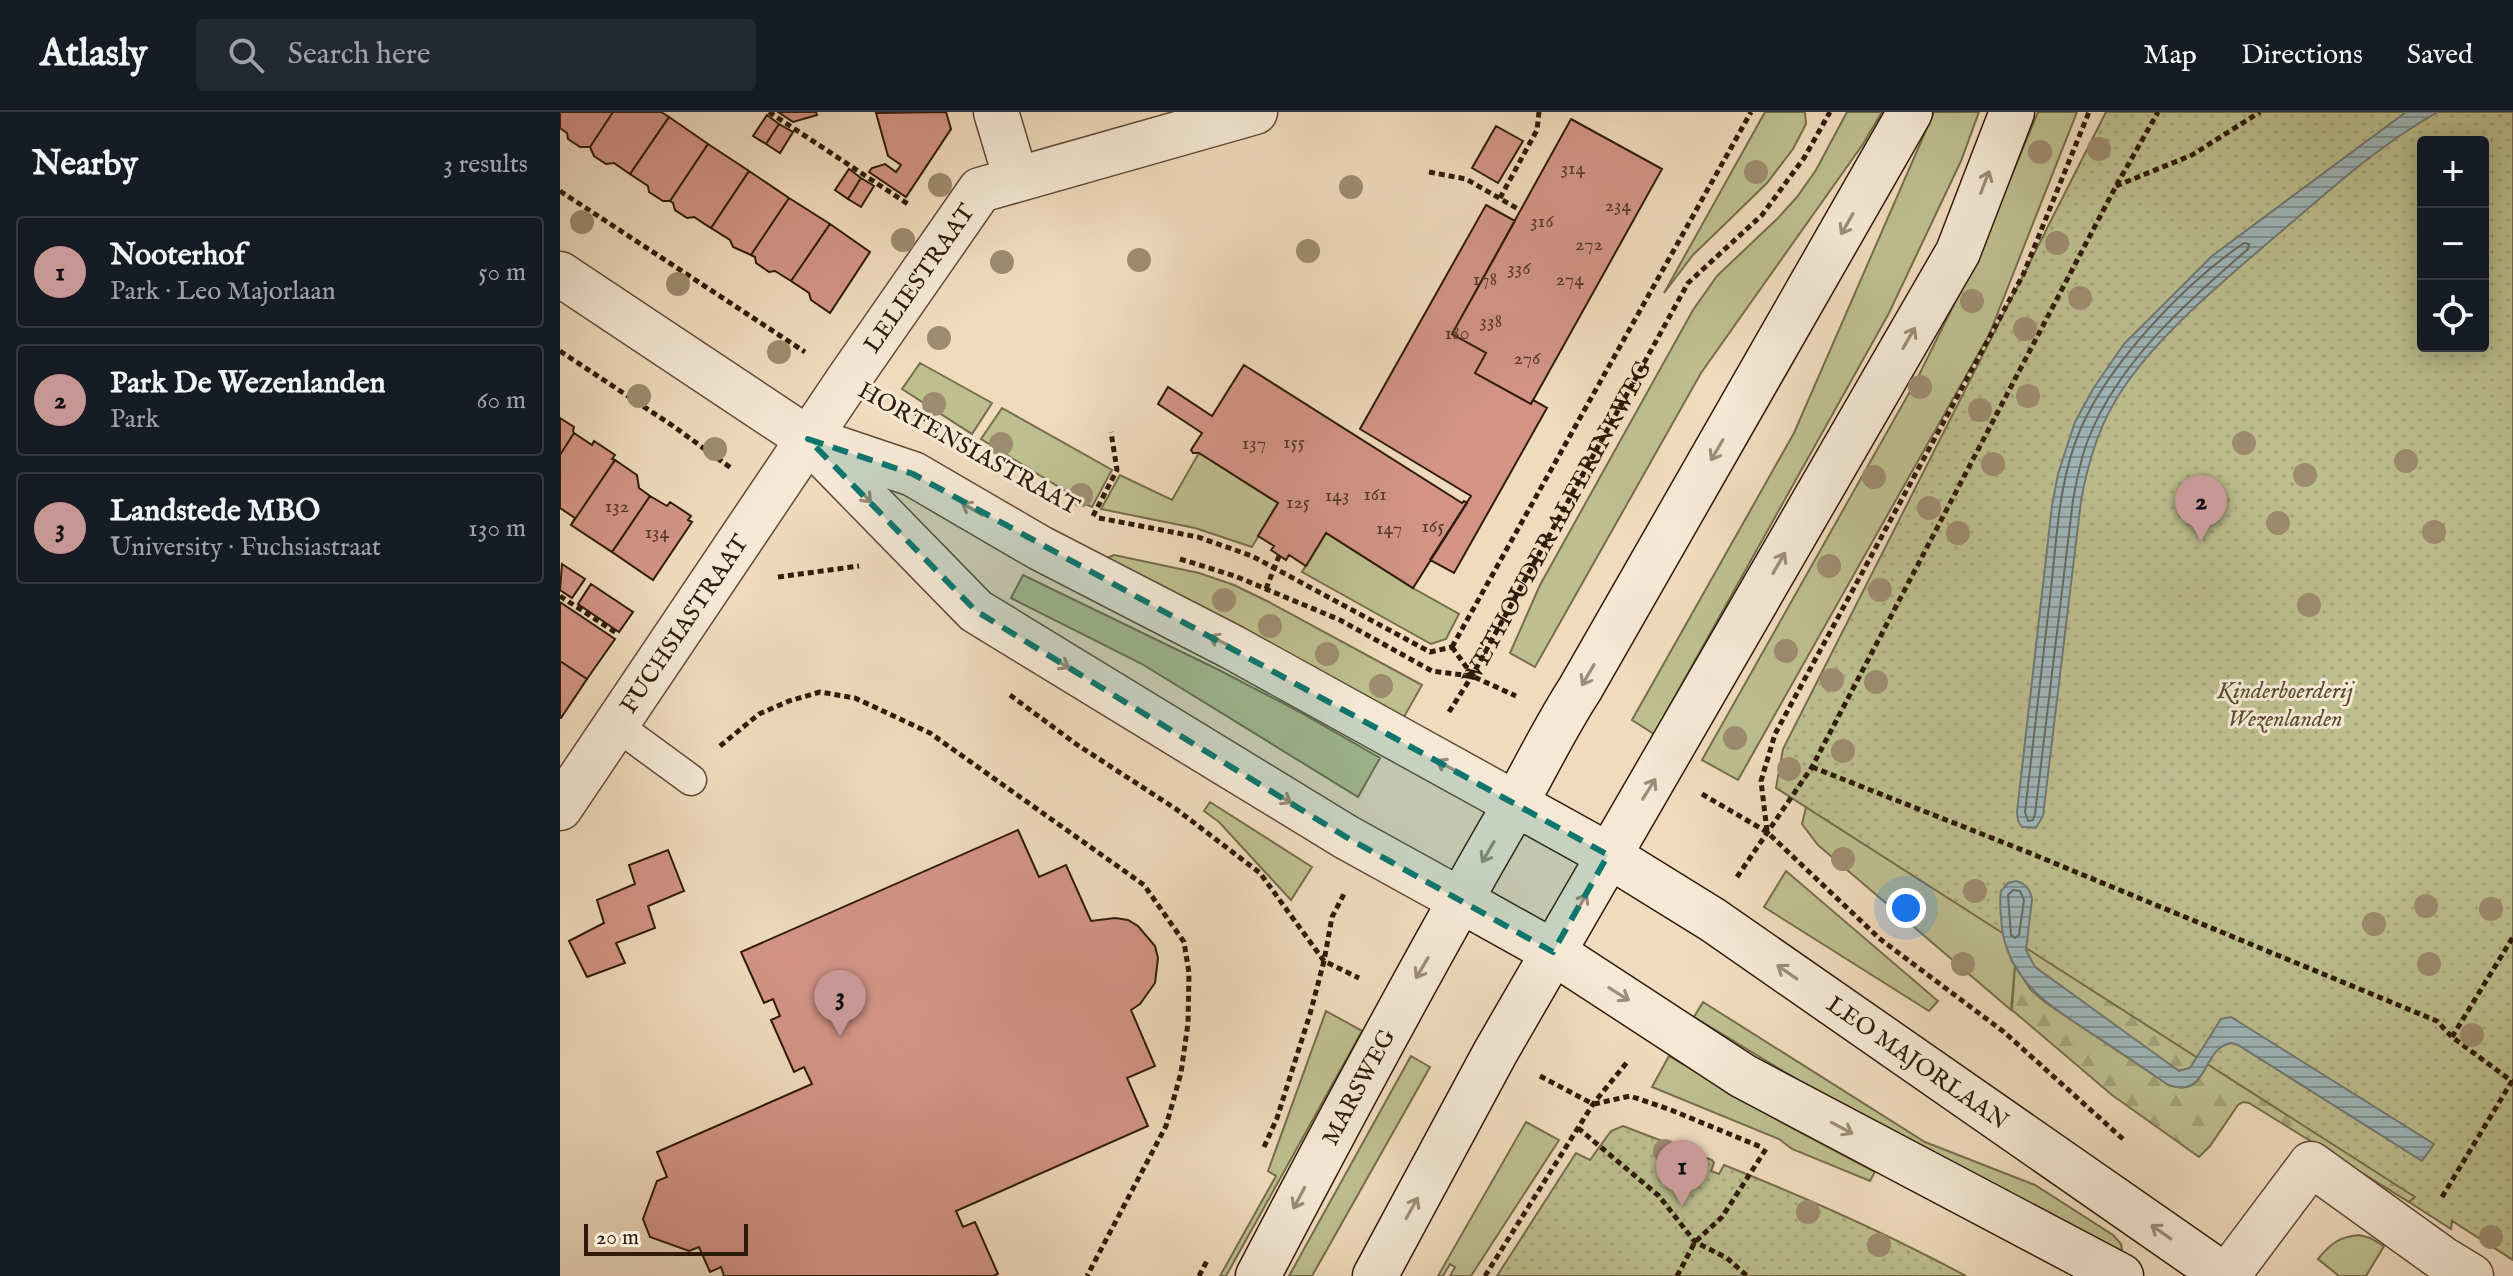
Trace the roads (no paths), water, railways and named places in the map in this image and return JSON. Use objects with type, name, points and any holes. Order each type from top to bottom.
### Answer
[{"type":"main road","points":[[996,112],[1016,179]]},
{"type":"main road","name":"LELIESTRAAT","points":[[808,439],[980,190],[1255,112]]},
{"type":"main road","points":[[1460,900],[1561,718],[1910,112]]},
{"type":"main road","points":[[1375,1276],[1495,1053],[1958,252],[2012,112]]},
{"type":"main road","name":"HORTENSIASTRAAT","points":[[560,274],[808,439],[976,611],[1368,850],[1553,952]]},
{"type":"main road","name":"HORTENSIASTRAAT","points":[[808,439],[913,474],[1040,548],[1232,647],[1608,855]]},
{"type":"main road","name":"FUCHSIASTRAAT","points":[[560,808],[808,439]]},
{"type":"main road","name":"LEO MAJORLAAN","points":[[1608,855],[1713,920],[2226,1276]]},
{"type":"main road","name":"MARSWEG","points":[[1258,1276],[1403,1000],[1460,900]]},
{"type":"main road","points":[[1553,952],[1743,1076],[2121,1276]]},
{"type":"main road","points":[[2226,1276],[2311,1164],[2471,1276]]},
{"type":"lane","points":[[616,725],[691,780]]},
{"type":"water","points":[[2406,112],[2438,112],[2358,167],[2215,289],[2148,356],[2114,403],[2093,451],[2081,501],[2043,816],[2036,828],[2022,827],[2017,812],[2052,506],[2058,474],[2075,422],[2124,344],[2212,256]]},
{"type":"water","points":[[2016,881],[2027,887],[2032,899],[2026,950],[2035,967],[2179,1071],[2190,1068],[2221,1019],[2231,1017],[2434,1144],[2422,1161],[2231,1043],[2214,1054],[2191,1085],[2168,1085],[2061,1013],[2022,977],[2006,947],[2000,910],[2001,891],[2008,883]]},
{"type":"place","name":"Park De Wezenlanden","points":[[2201,541]]},
{"type":"place","name":"Landstede MBO","points":[[840,1036]]},
{"type":"place","name":"Nooterhof","points":[[1682,1206]]},
{"type":"park label","name":"Kinderboerderij Wezenlanden","points":[[2285,704]]}]
